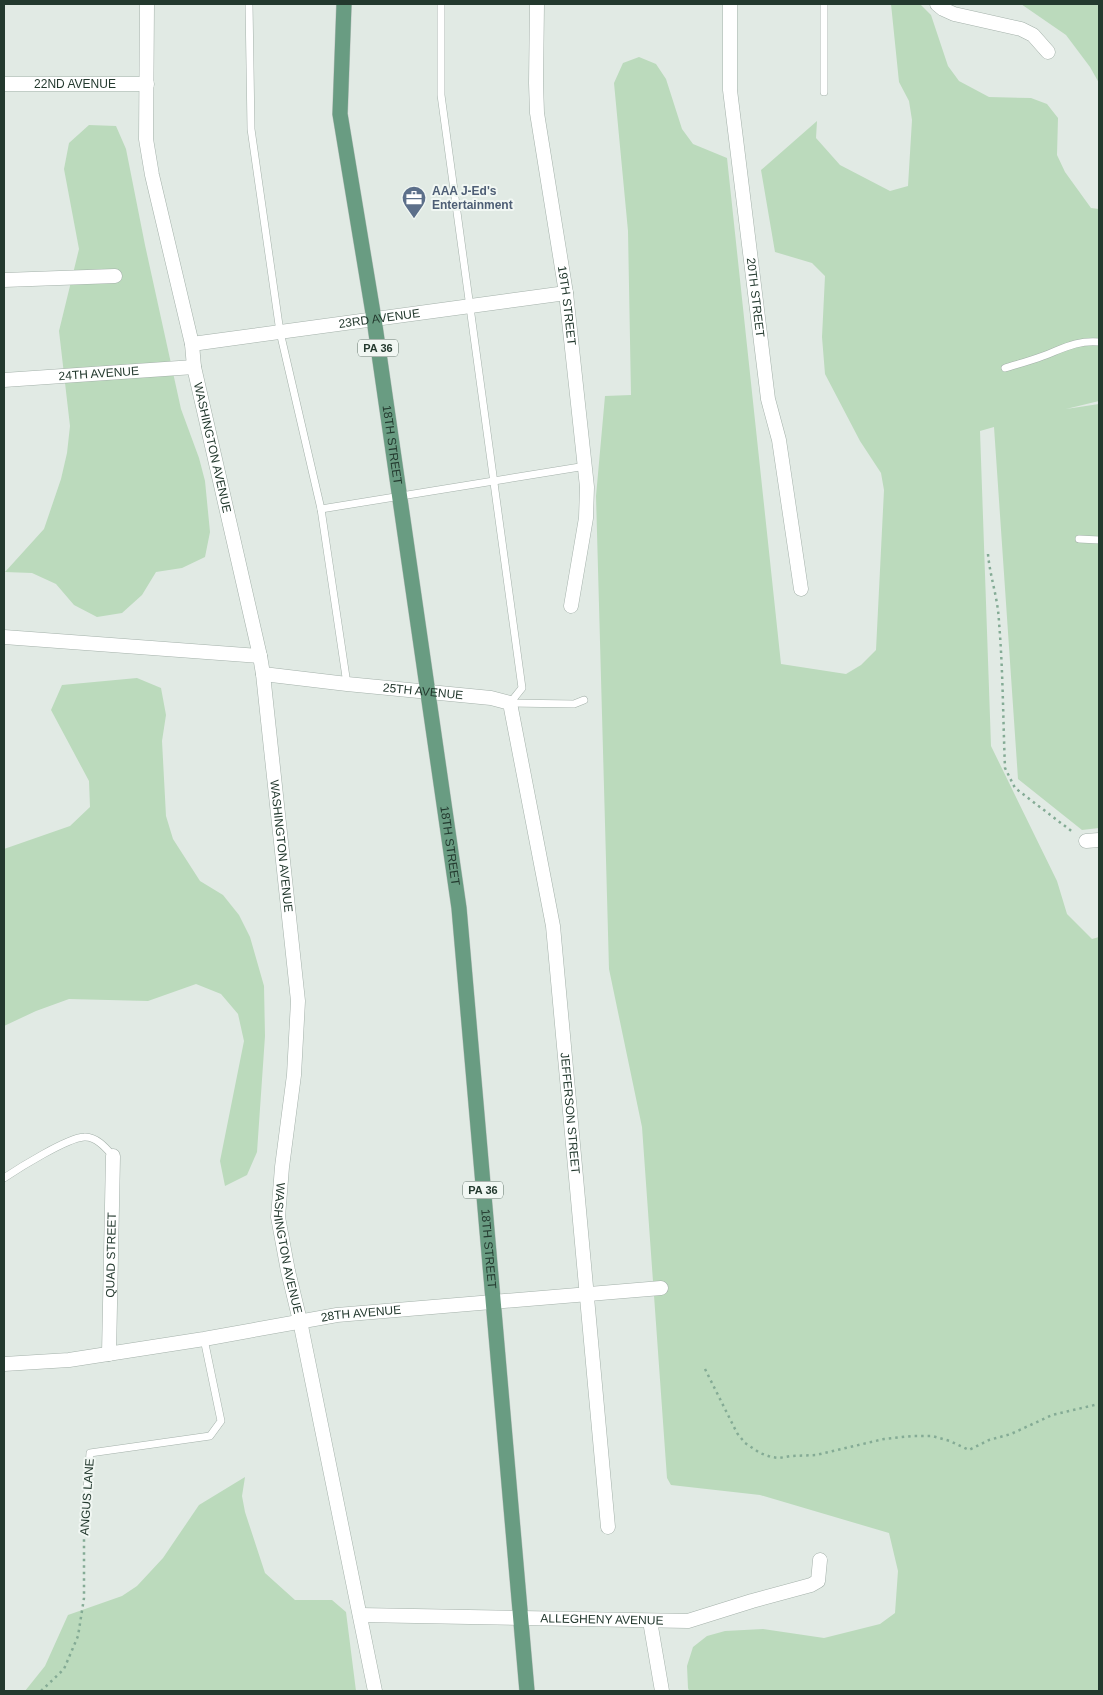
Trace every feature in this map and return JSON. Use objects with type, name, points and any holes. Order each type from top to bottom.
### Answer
[{"type":"main road","name":"18TH STREET","points":[[344,4],[340,114],[374,319],[458,908],[527,1691]]},
{"type":"street","name":"WASHINGTON AVENUE","points":[[147,4],[146,139],[152,175],[192,344],[194,367],[263,674],[298,1001],[294,1075],[282,1167],[278,1217],[375,1691]]},
{"type":"street","name":"19TH STREET","points":[[537,4],[537,113],[566,293],[586,466],[586,518],[571,606]]},
{"type":"street","name":"20TH STREET","points":[[730,4],[730,90],[766,389],[779,440],[802,589]]},
{"type":"street","points":[[937,4],[954,14],[1022,29],[1033,35],[1048,52]]},
{"type":"street","name":"22ND AVENUE","points":[[4,84],[147,84]]},
{"type":"street","points":[[4,280],[115,276]]},
{"type":"street","name":"23RD AVENUE","points":[[192,344],[566,293]]},
{"type":"street","name":"24TH AVENUE","points":[[4,380],[194,367]]},
{"type":"street","points":[[4,637],[260,656]]},
{"type":"street","name":"25TH AVENUE","points":[[263,674],[491,698],[510,703]]},
{"type":"street","name":"JEFFERSON STREET","points":[[510,703],[554,926],[608,1527]]},
{"type":"street","name":"QUAD STREET","points":[[109,1354],[113,1156]]},
{"type":"street","name":"28TH AVENUE","points":[[4,1364],[69,1360],[204,1339],[336,1315],[661,1288]]},
{"type":"street","name":"ALLEGHENY AVENUE","points":[[360,1615],[688,1621],[811,1585],[818,1581],[820,1560]]},
{"type":"street","points":[[650,1621],[662,1691]]},
{"type":"lane","points":[[249,4],[250,129],[280,332],[321,509],[347,684]]},
{"type":"lane","points":[[441,4],[441,95],[522,688],[510,703]]},
{"type":"lane","points":[[824,4],[824,92]]},
{"type":"lane","points":[[1005,368],[1045,355],[1069,344],[1084,341],[1099,342]]},
{"type":"lane","points":[[321,509],[586,466]]},
{"type":"lane","points":[[1079,539],[1099,540]]},
{"type":"lane","name":"25TH AVENUE","points":[[510,703],[574,704],[584,700]]},
{"type":"lane","points":[[4,1178],[18,1168],[70,1141],[86,1137],[102,1144],[113,1156]]},
{"type":"lane","name":"ANGUS LANE","points":[[84,1527],[90,1452],[210,1436],[221,1421],[204,1339]]},
{"type":"path","points":[[988,554],[1000,621],[1005,768],[1015,788],[1064,827],[1092,841]]},
{"type":"path","points":[[705,1369],[737,1433],[746,1443],[760,1453],[779,1458],[816,1455],[884,1439],[912,1436],[932,1436],[950,1441],[968,1450],[989,1440],[1011,1434],[1052,1415],[1099,1404]]},
{"type":"path","name":"ANGUS LANE","points":[[41,1691],[64,1669],[78,1636],[84,1598],[84,1527]]},
{"type":"green space","points":[[891,4],[920,4],[931,15],[948,66],[959,81],[989,97],[1031,98],[1047,104],[1058,118],[1057,155],[1065,172],[1091,208],[1099,209],[1099,401],[1066,409],[1099,404],[1099,828],[1082,830],[1018,779],[994,427],[980,431],[991,746],[1057,881],[1067,914],[1092,939],[1099,937],[1099,1691],[689,1691],[688,1688],[687,1666],[693,1647],[707,1636],[725,1631],[763,1629],[824,1638],[880,1624],[895,1613],[898,1571],[889,1533],[760,1495],[671,1485],[667,1478],[642,1127],[609,969],[596,496],[605,396],[631,395],[628,231],[614,83],[623,63],[639,57],[656,64],[666,79],[682,129],[693,144],[727,158],[781,664],[846,674],[861,665],[876,650],[884,490],[881,473],[860,441],[825,374],[822,337],[825,276],[812,263],[775,252],[761,170],[817,121],[816,138],[840,165],[890,191],[908,186],[912,120],[909,101],[899,82]]},
{"type":"green space","points":[[1021,4],[1099,4],[1099,83],[1090,67],[1066,35]]},
{"type":"green space","points":[[89,125],[116,126],[126,149],[181,409],[199,458],[205,481],[210,532],[205,557],[182,568],[156,572],[142,595],[122,613],[97,617],[74,605],[56,584],[32,573],[5,572],[44,529],[61,479],[67,453],[70,426],[59,331],[79,249],[64,169],[69,143]]},
{"type":"green space","points":[[137,678],[161,688],[166,715],[162,741],[166,816],[173,839],[200,881],[223,895],[239,915],[250,937],[264,986],[265,1036],[257,1152],[247,1175],[225,1186],[220,1161],[244,1041],[238,1014],[221,994],[196,984],[148,1001],[69,999],[36,1011],[4,1026],[4,849],[70,826],[90,807],[89,781],[51,710],[62,685]]},
{"type":"green space","points":[[245,1477],[242,1496],[245,1512],[265,1573],[295,1600],[332,1600],[346,1612],[356,1691],[25,1691],[45,1666],[68,1615],[122,1596],[137,1586],[163,1558],[199,1505]]},
{"type":"place","name":"AAA J-Ed's Entertainment","points":[[414,219]]}]
